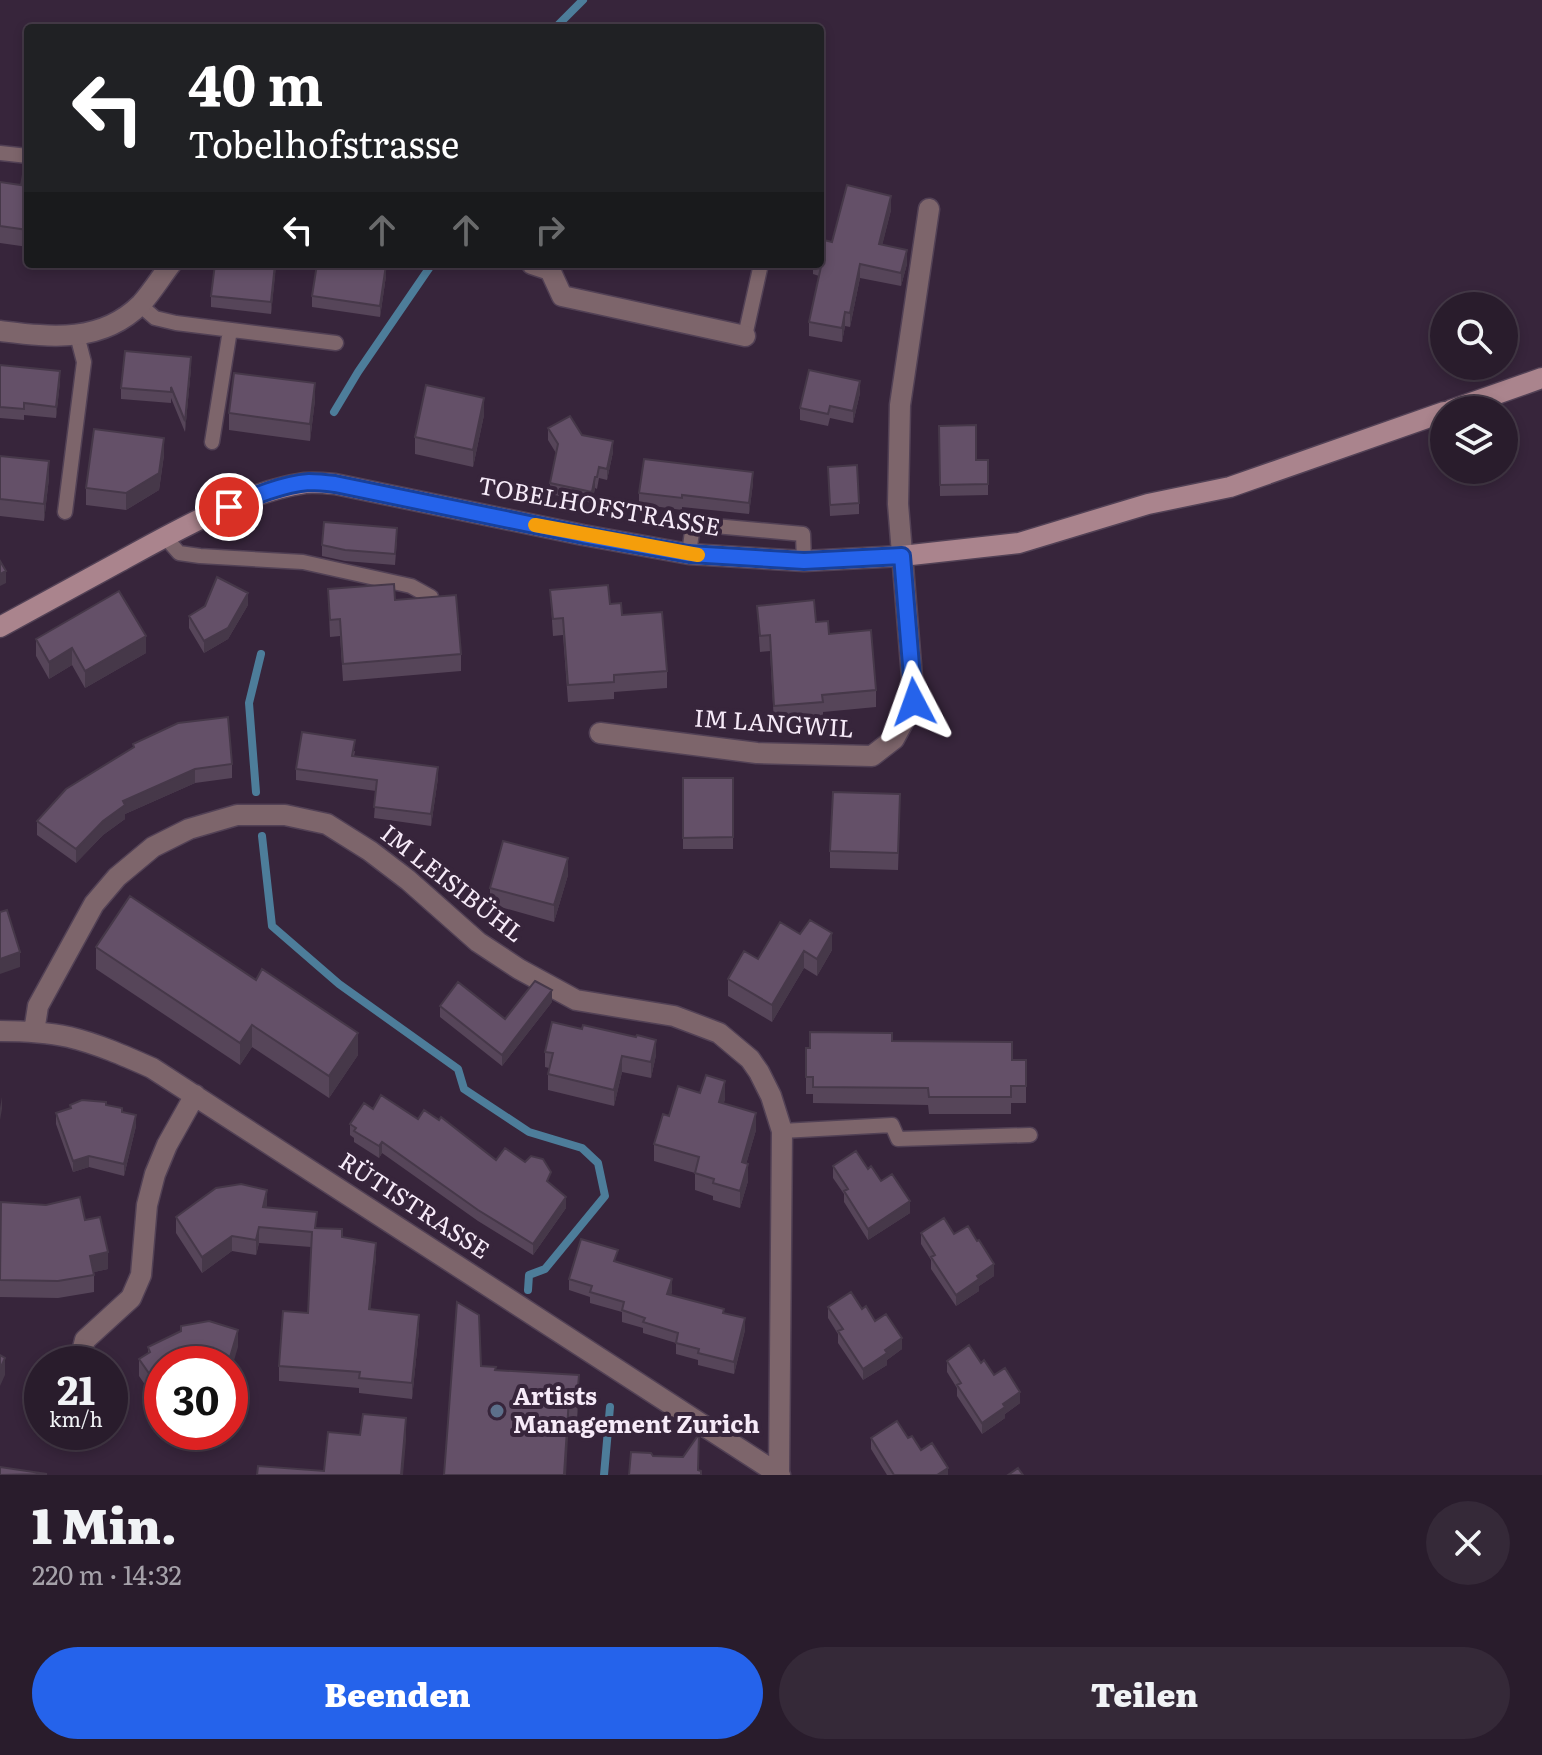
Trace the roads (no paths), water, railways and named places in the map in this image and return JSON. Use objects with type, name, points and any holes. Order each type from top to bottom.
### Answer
[{"type":"main road","points":[[1491,396],[1542,378]]},
{"type":"main road","name":"TOBELHOFSTRASSE","points":[[0,627],[165,537],[249,499],[309,482],[335,484],[689,554],[804,561],[902,556],[1019,543],[1148,504],[1230,487],[1430,417]]},
{"type":"street","name":"IM LANGWIL","points":[[600,733],[757,753],[872,756],[894,739],[914,702],[898,481],[900,405],[929,209]]},
{"type":"street","points":[[0,331],[53,337],[77,335],[115,323],[140,305],[168,268]]},
{"type":"street","points":[[544,268],[550,270],[562,296],[745,336]]},
{"type":"street","name":"IM LEISIBÜHL","points":[[34,1032],[38,1006],[94,904],[117,877],[153,847],[189,829],[237,815],[285,815],[327,824],[370,851],[478,942],[576,1000],[674,1016],[719,1033],[750,1059],[759,1072],[771,1096],[782,1131],[780,1475]]},
{"type":"street","name":"RÜTISTRASSE","points":[[0,1031],[69,1037],[106,1048],[152,1068],[780,1475]]},
{"type":"street","points":[[84,1346],[85,1340],[131,1298],[141,1275],[147,1205],[155,1174],[195,1095]]},
{"type":"lane","points":[[0,153],[24,156]]},
{"type":"lane","points":[[745,336],[760,268]]},
{"type":"lane","points":[[140,305],[155,318],[176,323],[336,343]]},
{"type":"lane","points":[[212,442],[230,330]]},
{"type":"lane","points":[[65,512],[84,362],[77,335]]},
{"type":"lane","points":[[689,554],[693,524],[803,534],[804,561]]},
{"type":"lane","points":[[165,537],[179,553],[303,562],[411,586],[431,597]]},
{"type":"lane","points":[[782,1131],[892,1125],[898,1139],[1030,1135]]},
{"type":"waterway","points":[[559,24],[583,0]]},
{"type":"waterway","points":[[334,412],[429,268]]},
{"type":"waterway","points":[[256,792],[249,703],[261,654]]},
{"type":"waterway","points":[[262,836],[272,926],[339,984],[458,1069],[464,1089],[529,1132],[582,1148],[598,1163],[605,1196],[545,1269],[529,1275],[528,1290]]},
{"type":"waterway","points":[[604,1475],[610,1407]]},
{"type":"place","name":"Artists Management Zurich","points":[[497,1411]]}]
